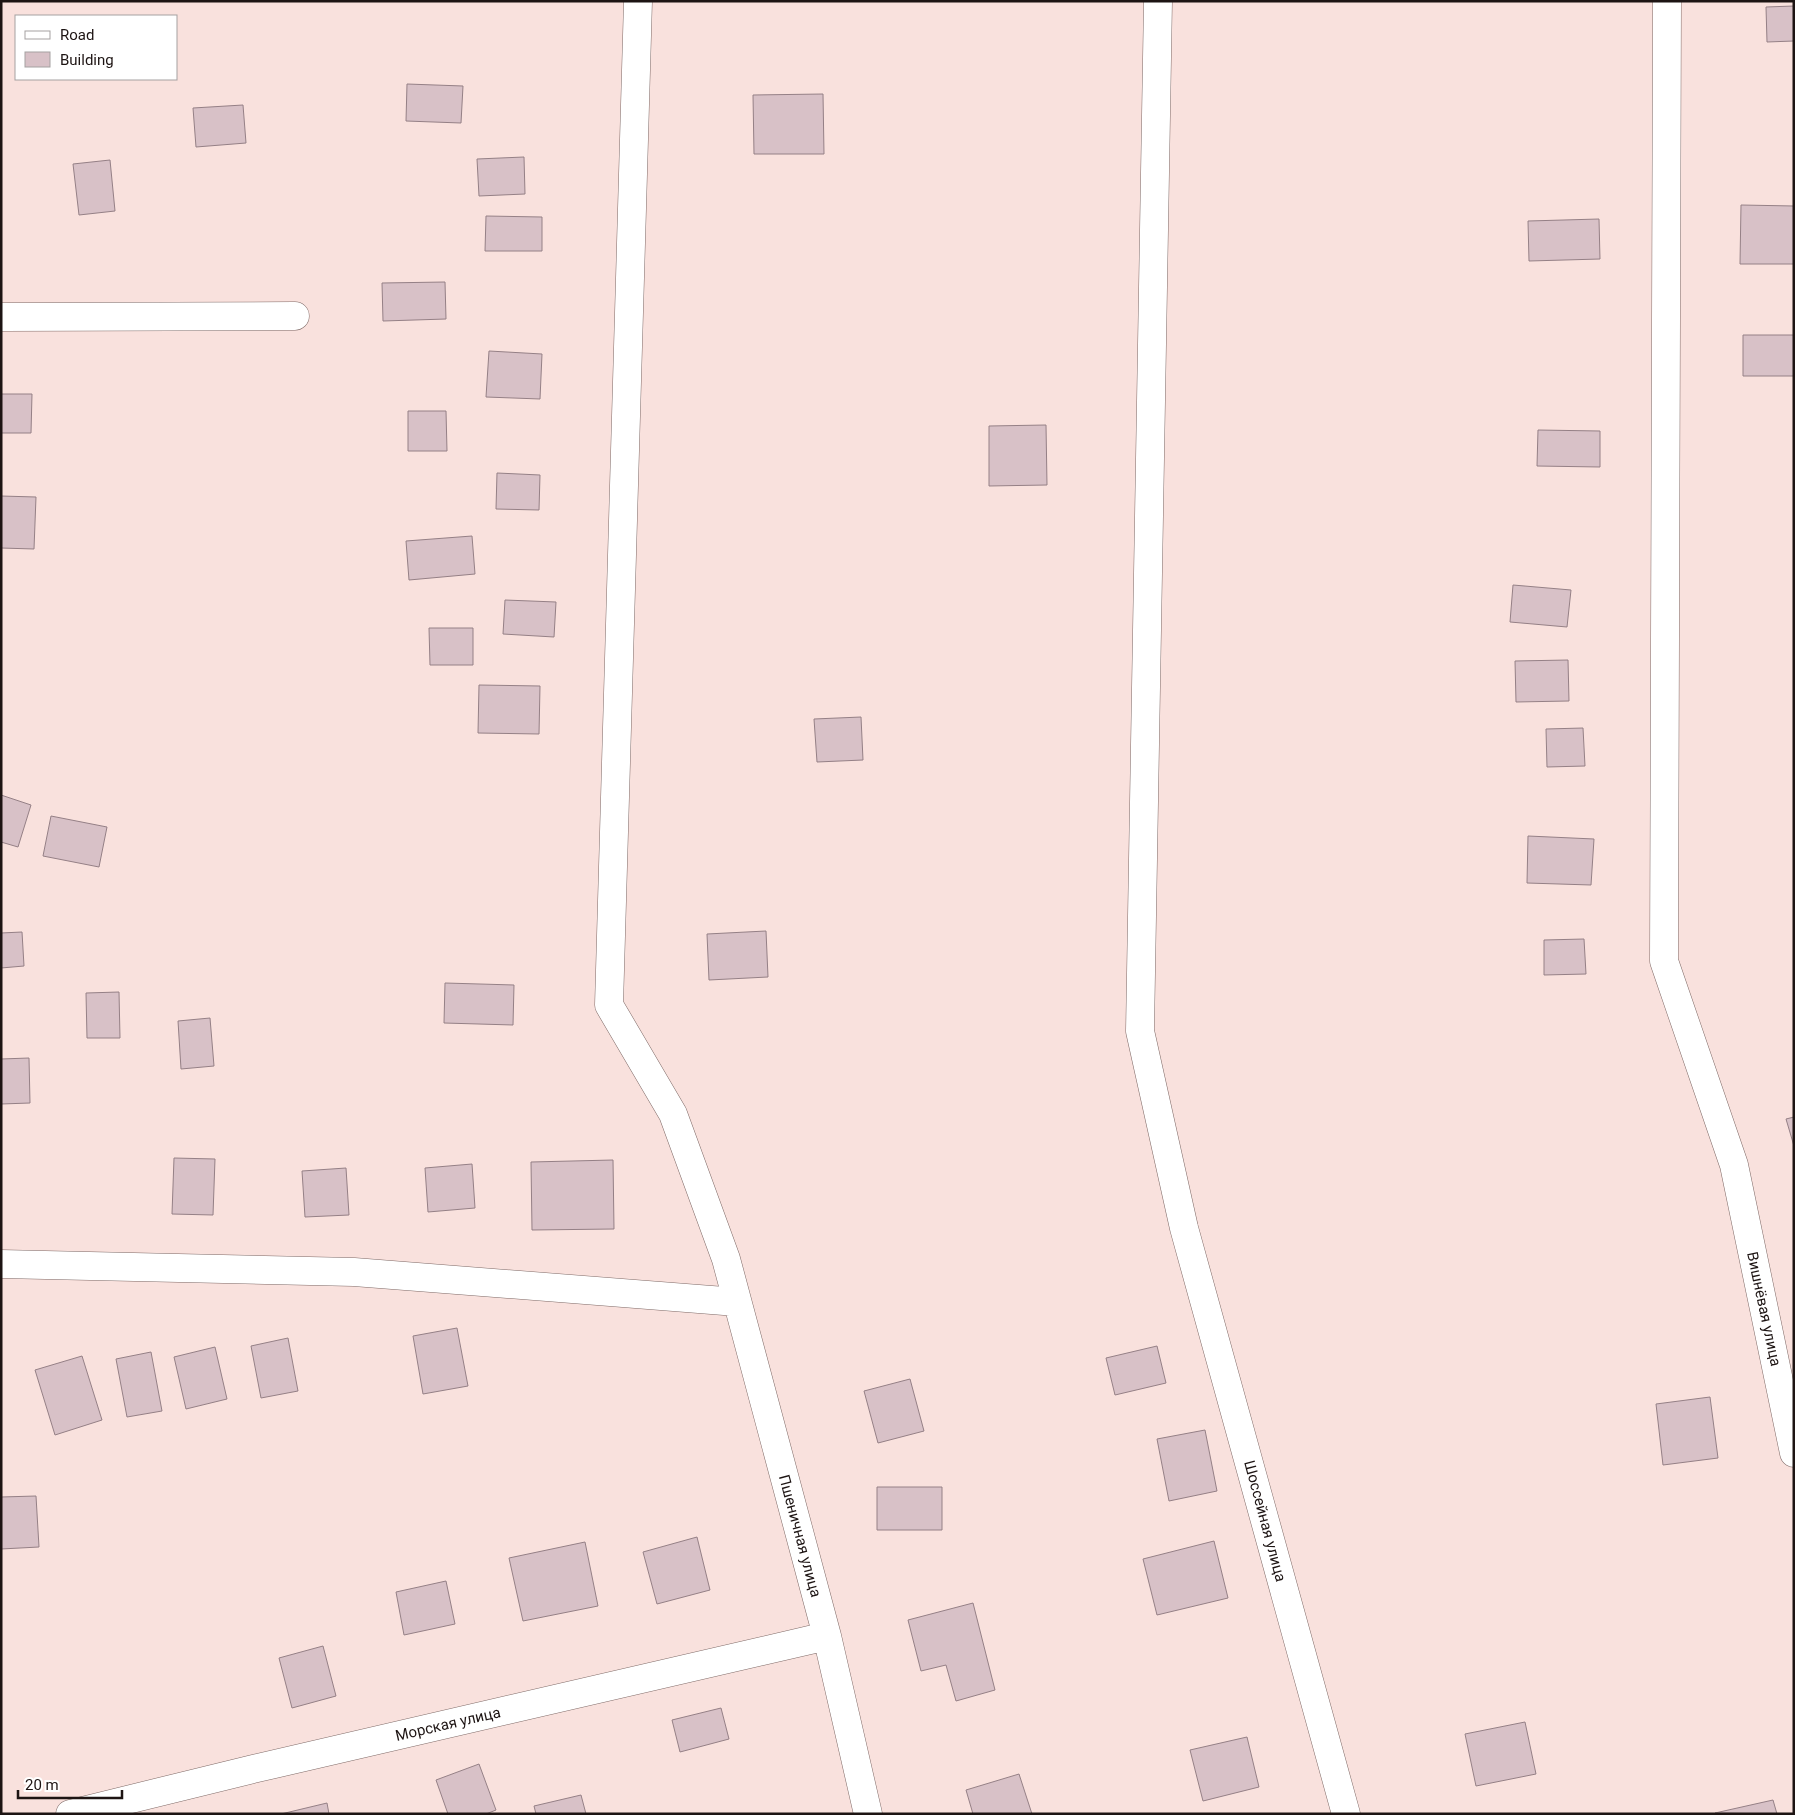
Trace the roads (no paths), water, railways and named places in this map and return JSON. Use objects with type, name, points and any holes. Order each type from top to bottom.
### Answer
[{"type":"street","name":"Пшеничная улица","points":[[638,1],[608,1005],[673,1114],[726,1259],[826,1636],[868,1814]]},
{"type":"street","name":"Шоссейная улица","points":[[1158,1],[1140,1031],[1184,1228],[1346,1814]]},
{"type":"street","name":"Вишнёвая улица","points":[[1667,1],[1664,961],[1734,1165],[1794,1453]]},
{"type":"street","points":[[1,317],[295,316]]},
{"type":"street","points":[[1,1264],[354,1272],[737,1302]]},
{"type":"street","name":"Морская улица","points":[[70,1814],[826,1636]]}]
